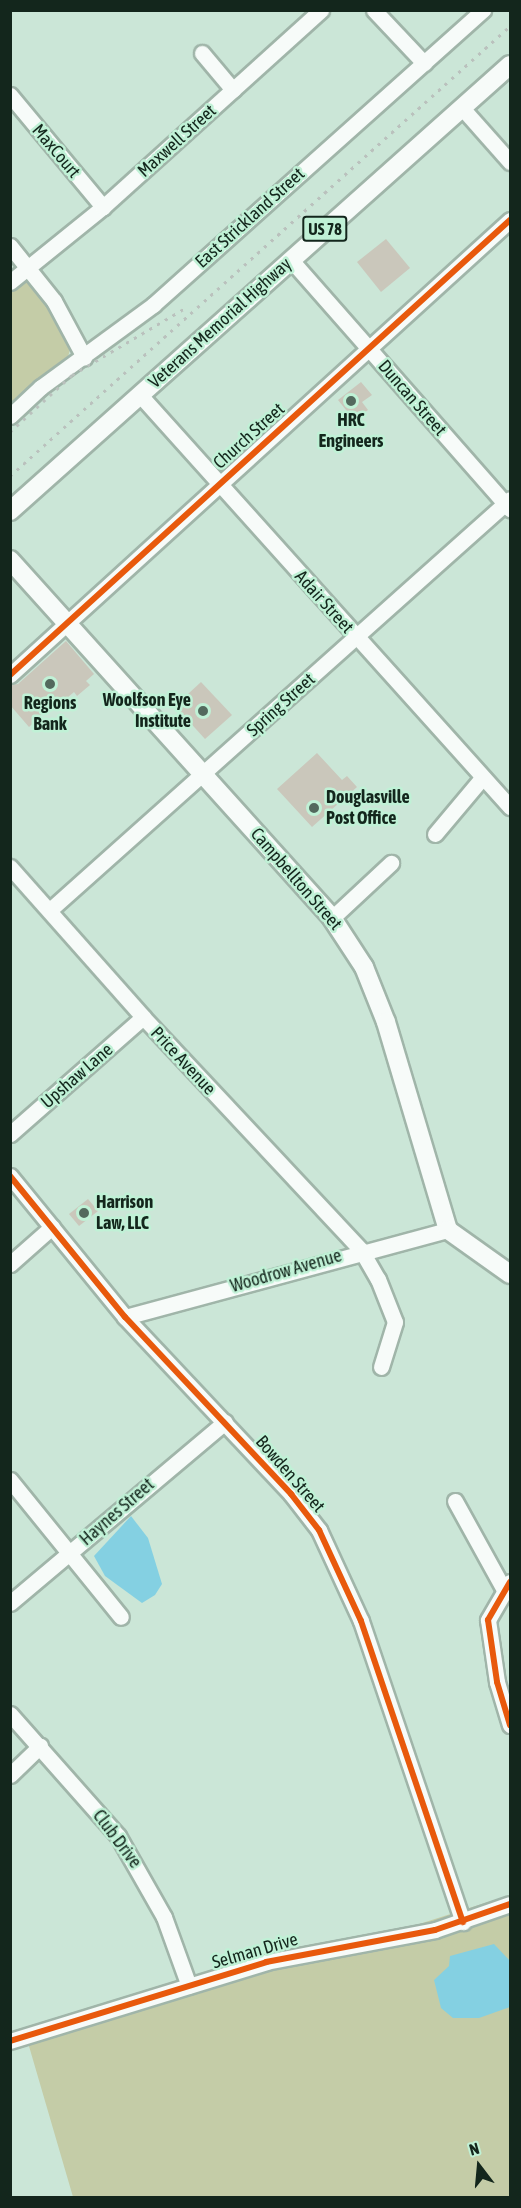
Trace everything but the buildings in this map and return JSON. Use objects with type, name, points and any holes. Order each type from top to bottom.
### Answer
[{"type":"main road","name":"Veterans Memorial Highway","points":[[10,511],[510,65]]},
{"type":"main road","name":"Campbellton Street","points":[[10,560],[332,918],[364,967],[386,1022],[448,1230]]},
{"type":"main road","points":[[448,1230],[510,1274]]},
{"type":"street","name":"Maxwell Street","points":[[10,282],[103,207],[321,10]]},
{"type":"street","points":[[374,10],[424,63]]},
{"type":"street","name":"East Strickland Street","points":[[10,416],[153,305],[483,10]]},
{"type":"street","points":[[202,53],[233,90]]},
{"type":"street","name":"MaxCourt","points":[[10,94],[103,207]]},
{"type":"street","points":[[463,109],[510,162]]},
{"type":"street","name":"Church Street","points":[[10,675],[510,220]]},
{"type":"street","points":[[10,246],[54,300],[84,357]]},
{"type":"street","name":"Duncan Street","points":[[291,260],[509,504]]},
{"type":"street","name":"Adair Street","points":[[140,395],[356,639],[510,807]]},
{"type":"street","name":"Spring Street","points":[[51,909],[509,504]]},
{"type":"street","points":[[435,834],[482,778]]},
{"type":"street","points":[[332,918],[391,863]]},
{"type":"street","name":"Price Avenue","points":[[12,873],[51,909],[143,1017],[361,1250],[378,1279],[395,1322],[381,1366]]},
{"type":"street","name":"Upshaw Lane","points":[[10,1134],[143,1017]]},
{"type":"street","name":"Bowden Street","points":[[10,1176],[125,1317],[291,1494],[319,1530],[339,1568],[463,1922]]},
{"type":"street","points":[[10,1264],[52,1227]]},
{"type":"street","name":"Woodrow Avenue","points":[[125,1317],[361,1250],[448,1230]]},
{"type":"street","name":"Haynes Street","points":[[10,1603],[225,1422]]},
{"type":"street","points":[[10,1480],[72,1551],[121,1617]]},
{"type":"street","points":[[455,1501],[507,1585],[488,1620],[489,1646],[510,1725]]},
{"type":"street","name":"Club Drive","points":[[10,1714],[118,1836],[142,1873],[164,1917],[189,1986]]},
{"type":"street","points":[[10,1775],[40,1746]]},
{"type":"street","name":"Selman Drive","points":[[10,2041],[308,1952],[463,1922],[510,1904]]},
{"type":"green space","points":[[28,276],[56,314],[70,350],[67,360],[11,407],[11,292]]},
{"type":"green space","points":[[510,1895],[510,2197],[73,2197],[24,2029],[120,2000],[316,1957]]},
{"type":"water","points":[[131,1516],[148,1538],[162,1584],[155,1595],[142,1603],[105,1576],[94,1556]]},
{"type":"water","points":[[494,1944],[510,1961],[510,2007],[479,2018],[453,2018],[441,2008],[434,1980],[449,1966],[450,1956]]},
{"type":"railway","points":[[10,476],[510,26]]},
{"type":"railway","points":[[10,432],[72,375],[187,307]]},
{"type":"cycle path","points":[[10,675],[510,220]]},
{"type":"cycle path","points":[[10,1176],[125,1317],[291,1494],[319,1530],[361,1621],[463,1922]]},
{"type":"cycle path","points":[[510,1582],[488,1620],[497,1682],[510,1725]]},
{"type":"cycle path","points":[[10,2041],[266,1962],[435,1930],[510,1904]]},
{"type":"place","name":"HRC Engineers","points":[[351,401]]},
{"type":"place","name":"Regions Bank","points":[[50,684]]},
{"type":"place","name":"Woolfson Eye Institute","points":[[203,711]]},
{"type":"place","name":"Douglasville Post Office","points":[[314,808]]},
{"type":"place","name":"Harrison Law, LLC","points":[[84,1213]]}]
